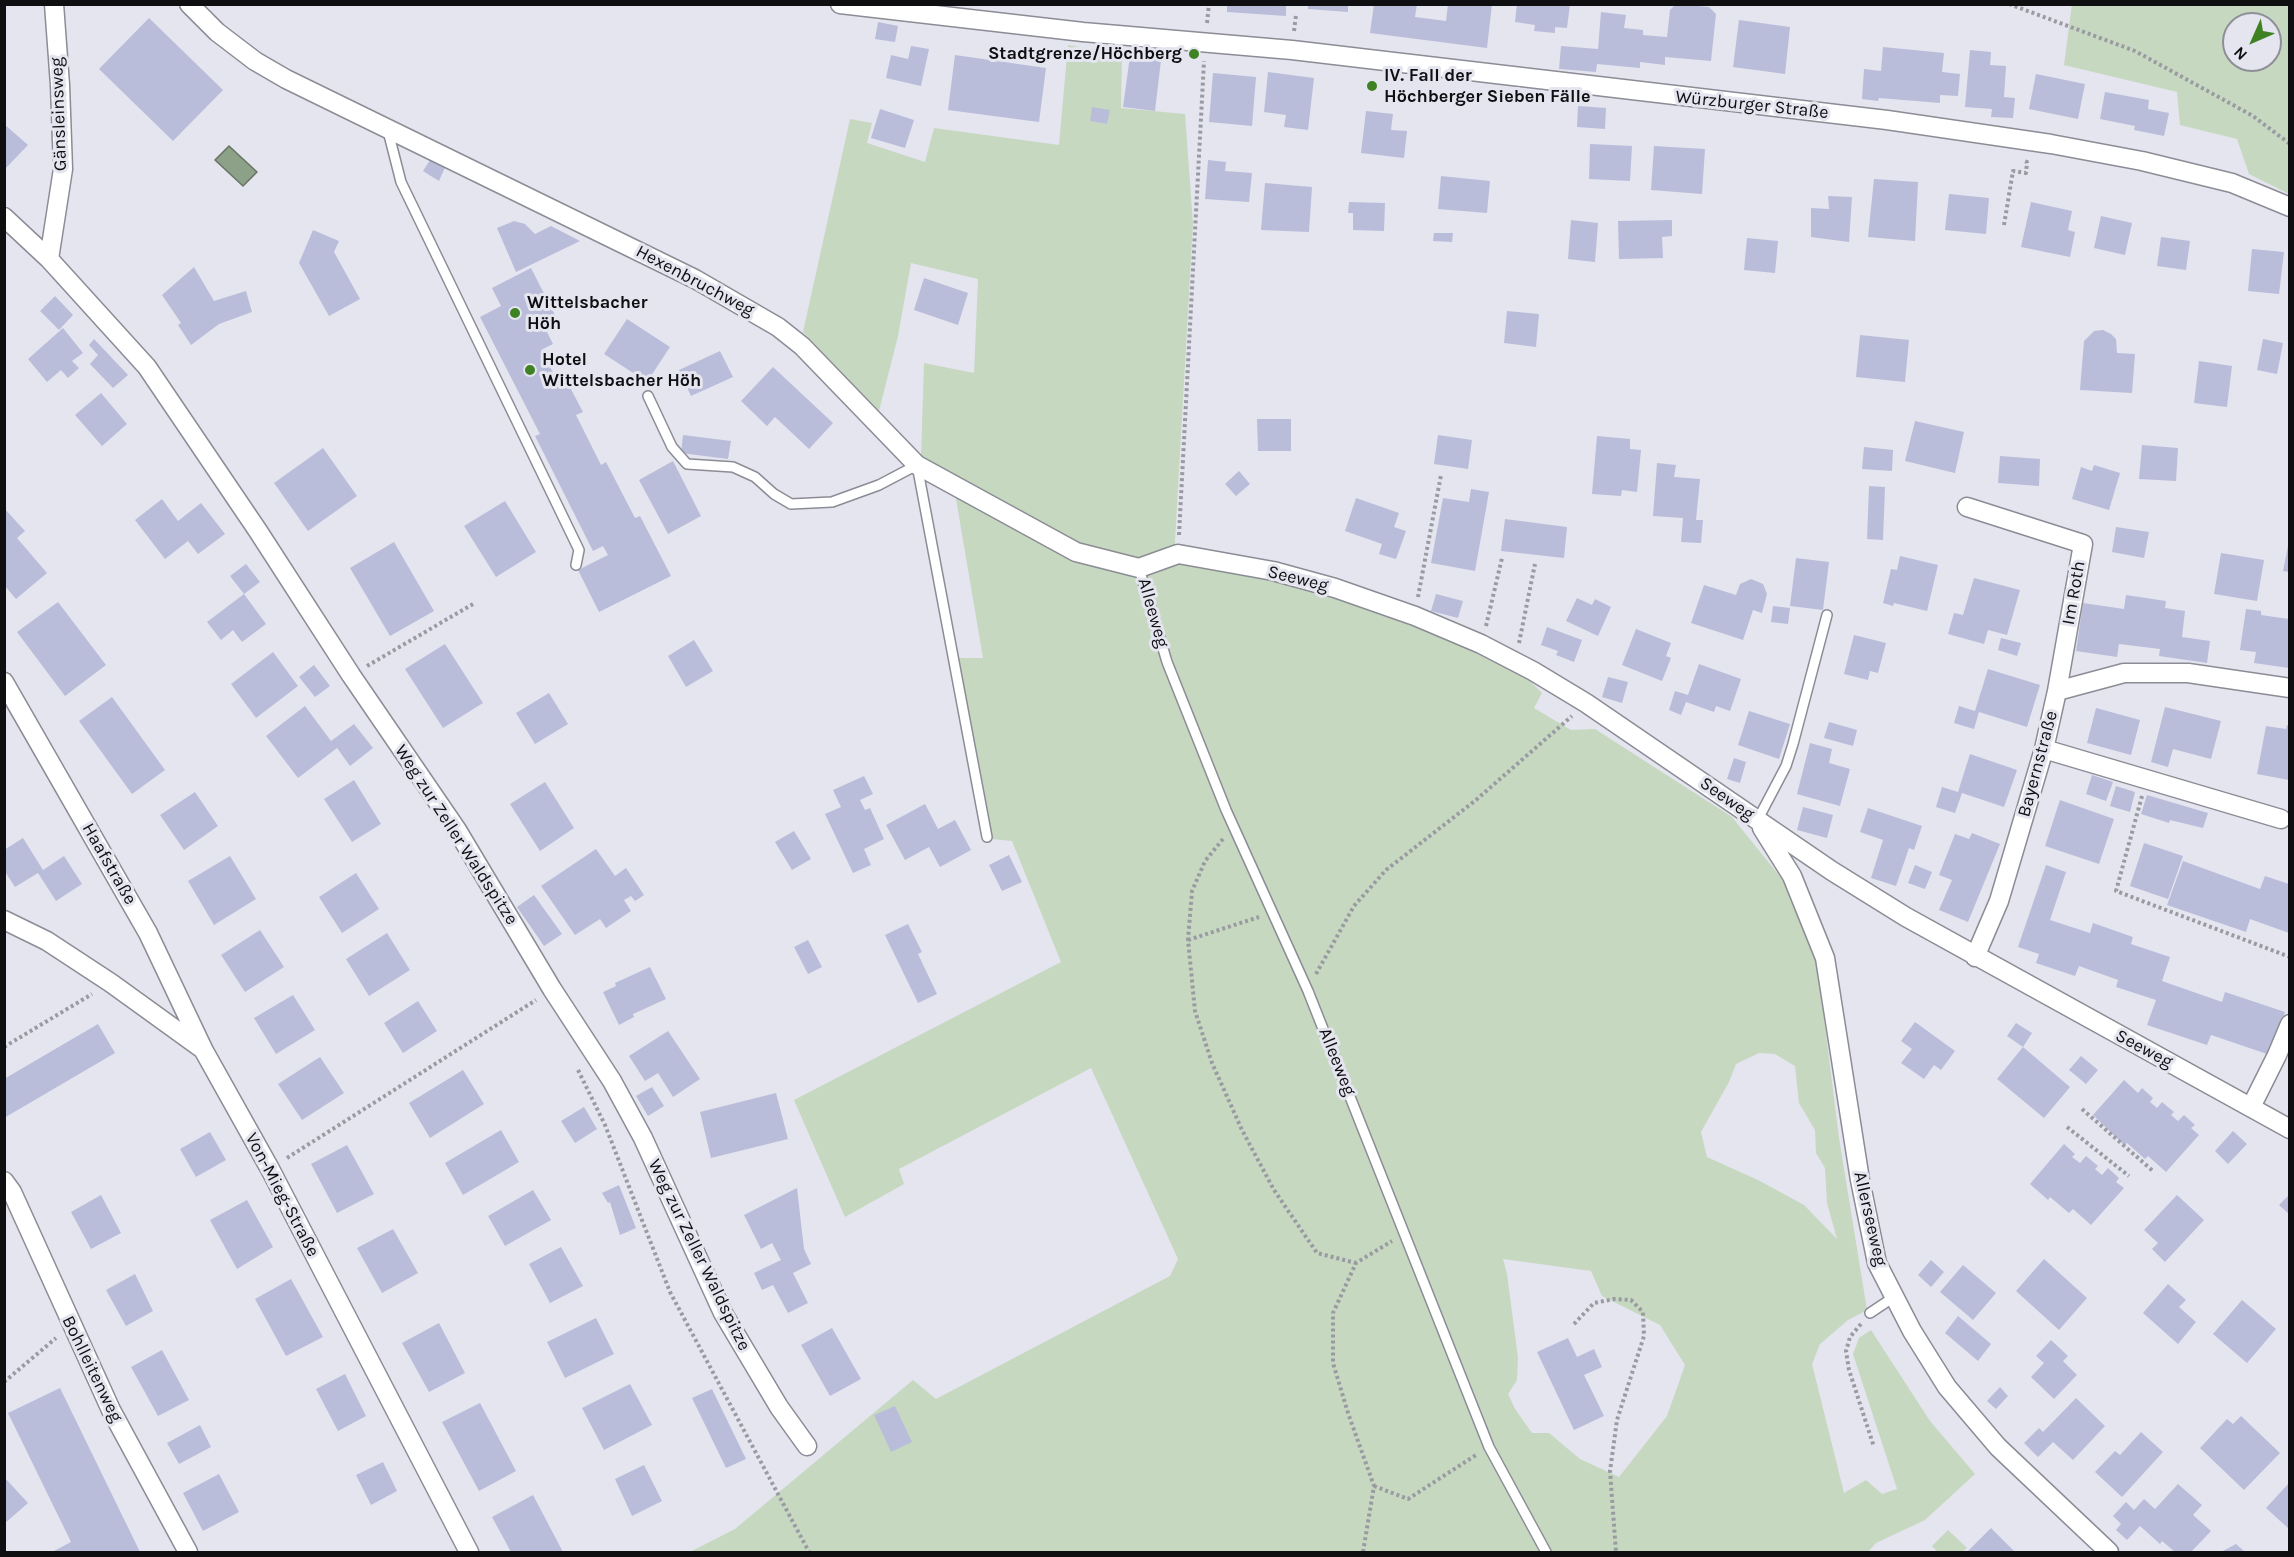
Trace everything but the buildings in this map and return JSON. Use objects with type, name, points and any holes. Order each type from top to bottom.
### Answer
[{"type":"street","name":"Gänsleinsweg","points":[[49,259],[63,169],[54,4]]},
{"type":"street","name":"Hexenbruchweg","points":[[189,4],[217,32],[255,61],[286,79],[695,279],[778,327],[802,346],[917,465],[1076,552],[1139,567]]},
{"type":"street","name":"Würzburger Straße","points":[[840,4],[1083,32],[1292,50],[1718,102],[1887,120],[2020,139],[2142,161],[2232,183],[2289,207]]},
{"type":"street","name":"Weg zur Zeller Waldspitze","points":[[4,217],[49,259],[147,367],[258,531],[351,675],[457,830],[552,989],[612,1081],[643,1138],[723,1313],[779,1407],[807,1446]]},
{"type":"street","name":"Im Roth","points":[[1967,507],[2083,544],[2056,691]]},
{"type":"street","points":[[1139,567],[1178,554]]},
{"type":"street","name":"Seeweg","points":[[1178,554],[1292,576],[1335,588],[1415,616],[1481,644],[1516,662],[1586,704],[1832,871],[1975,957],[2289,1129]]},
{"type":"street","name":"Bayernstraße","points":[[1975,957],[1999,901],[2044,748],[2056,691],[2124,673],[2187,673],[2289,688]]},
{"type":"street","name":"Haafstraße","points":[[4,681],[148,933],[204,1051]]},
{"type":"street","points":[[2044,748],[2281,819]]},
{"type":"street","name":"Allerseeweg","points":[[1758,821],[1792,876],[1825,958],[1860,1180],[1877,1263],[1912,1331],[1954,1395],[1998,1447],[2109,1552]]},
{"type":"street","name":"Von-Mieg-Straße","points":[[4,920],[47,941],[111,983],[204,1051],[270,1169],[469,1552]]},
{"type":"street","points":[[2251,1107],[2277,1055],[2289,1024]]},
{"type":"street","name":"Bohlleitenweg","points":[[4,1181],[12,1192],[111,1410],[188,1552]]},
{"type":"lane","points":[[387,128],[401,182],[579,550],[576,565]]},
{"type":"lane","points":[[648,396],[672,447],[687,464],[733,468],[755,477],[774,495],[791,504],[832,501],[879,485],[917,465],[987,837]]},
{"type":"lane","name":"Alleeweg","points":[[1139,567],[1167,662],[1235,830],[1308,991],[1489,1447],[1546,1552]]},
{"type":"lane","points":[[1758,821],[1786,766],[1827,615]]},
{"type":"lane","points":[[1870,1313],[1894,1298]]},
{"type":"path","points":[[1178,554],[1209,4]]},
{"type":"path","points":[[2010,4],[2135,51],[2253,116],[2289,144]]},
{"type":"path","points":[[2004,225],[2013,171],[2026,173],[2027,162],[2017,160],[2020,139]]},
{"type":"path","points":[[1415,616],[1441,475]]},
{"type":"path","points":[[1481,644],[1502,558]]},
{"type":"path","points":[[1516,662],[1536,564]]},
{"type":"path","points":[[370,664],[473,604]]},
{"type":"path","points":[[1308,991],[1354,906],[1386,870],[1476,800],[1586,704]]},
{"type":"path","points":[[2135,819],[2116,891],[2289,957]]},
{"type":"path","points":[[1235,830],[1220,842],[1205,861],[1192,891],[1188,940],[1195,1011],[1212,1063],[1242,1130],[1274,1190],[1317,1253],[1356,1263]]},
{"type":"path","points":[[1188,940],[1273,913]]},
{"type":"path","points":[[4,1047],[78,1002]]},
{"type":"path","points":[[270,1169],[533,1002]]},
{"type":"path","points":[[574,1061],[605,1125],[670,1292],[809,1552]]},
{"type":"path","points":[[2082,1109],[2153,1171]]},
{"type":"path","points":[[2067,1127],[2129,1176]]},
{"type":"path","points":[[1363,1552],[1374,1486],[1333,1363],[1333,1313],[1356,1263],[1405,1232]]},
{"type":"path","points":[[1574,1324],[1593,1303],[1614,1299],[1631,1300],[1643,1312],[1644,1336],[1617,1420],[1610,1471],[1616,1552]]},
{"type":"path","points":[[1870,1313],[1850,1337],[1846,1351],[1849,1370],[1874,1447]]},
{"type":"path","points":[[4,1382],[35,1357]]},
{"type":"path","points":[[1374,1486],[1408,1499],[1489,1447]]},
{"type":"shaded area","points":[[2072,4],[2289,5],[2289,194],[2249,174],[2237,139],[2180,125],[2177,92],[2064,65]]},
{"type":"shaded area","points":[[1068,45],[1122,54],[1121,108],[1185,114],[1193,224],[1175,541],[1177,560],[1267,575],[1419,624],[1520,671],[1542,693],[1534,708],[1571,730],[1595,729],[1732,817],[1782,879],[1816,954],[1839,1138],[1867,1310],[1848,1320],[1820,1344],[1812,1364],[1844,1493],[1866,1480],[1882,1494],[1897,1489],[1853,1354],[1859,1338],[1871,1330],[1930,1421],[1975,1474],[1925,1520],[1876,1543],[1868,1552],[690,1552],[735,1529],[913,1380],[936,1399],[1170,1276],[1178,1259],[1091,1068],[899,1169],[904,1184],[845,1217],[794,1100],[1061,962],[1012,841],[991,839],[957,658],[983,658],[953,481],[921,459],[924,363],[974,373],[978,279],[911,263],[898,336],[879,411],[803,332],[850,119],[872,123],[867,143],[925,162],[934,128],[1059,145]],"holes":[[[1759,1053],[1775,1054],[1795,1066],[1799,1103],[1815,1130],[1816,1153],[1825,1168],[1827,1203],[1837,1239],[1804,1205],[1760,1181],[1707,1157],[1701,1132],[1729,1082],[1736,1064]],[[1503,1259],[1591,1271],[1602,1296],[1660,1325],[1685,1365],[1667,1416],[1619,1477],[1580,1459],[1549,1433],[1532,1433],[1515,1409],[1508,1394],[1517,1380],[1518,1358]]]},
{"type":"shaded area","points":[[229,146],[257,172],[243,186],[215,160]]},
{"type":"shaded area","points":[[1948,1530],[1967,1548],[1962,1552],[1938,1552],[1932,1546]]},
{"type":"place","name":"Stadtgrenze/Höchberg","points":[[1194,54]]},
{"type":"place","name":"IV. Fall der Höchberger Sieben Fälle","points":[[1372,86]]},
{"type":"place","name":"Wittelsbacher Höh","points":[[515,313]]},
{"type":"place","name":"Hotel Wittelsbacher Höh","points":[[530,370]]}]
